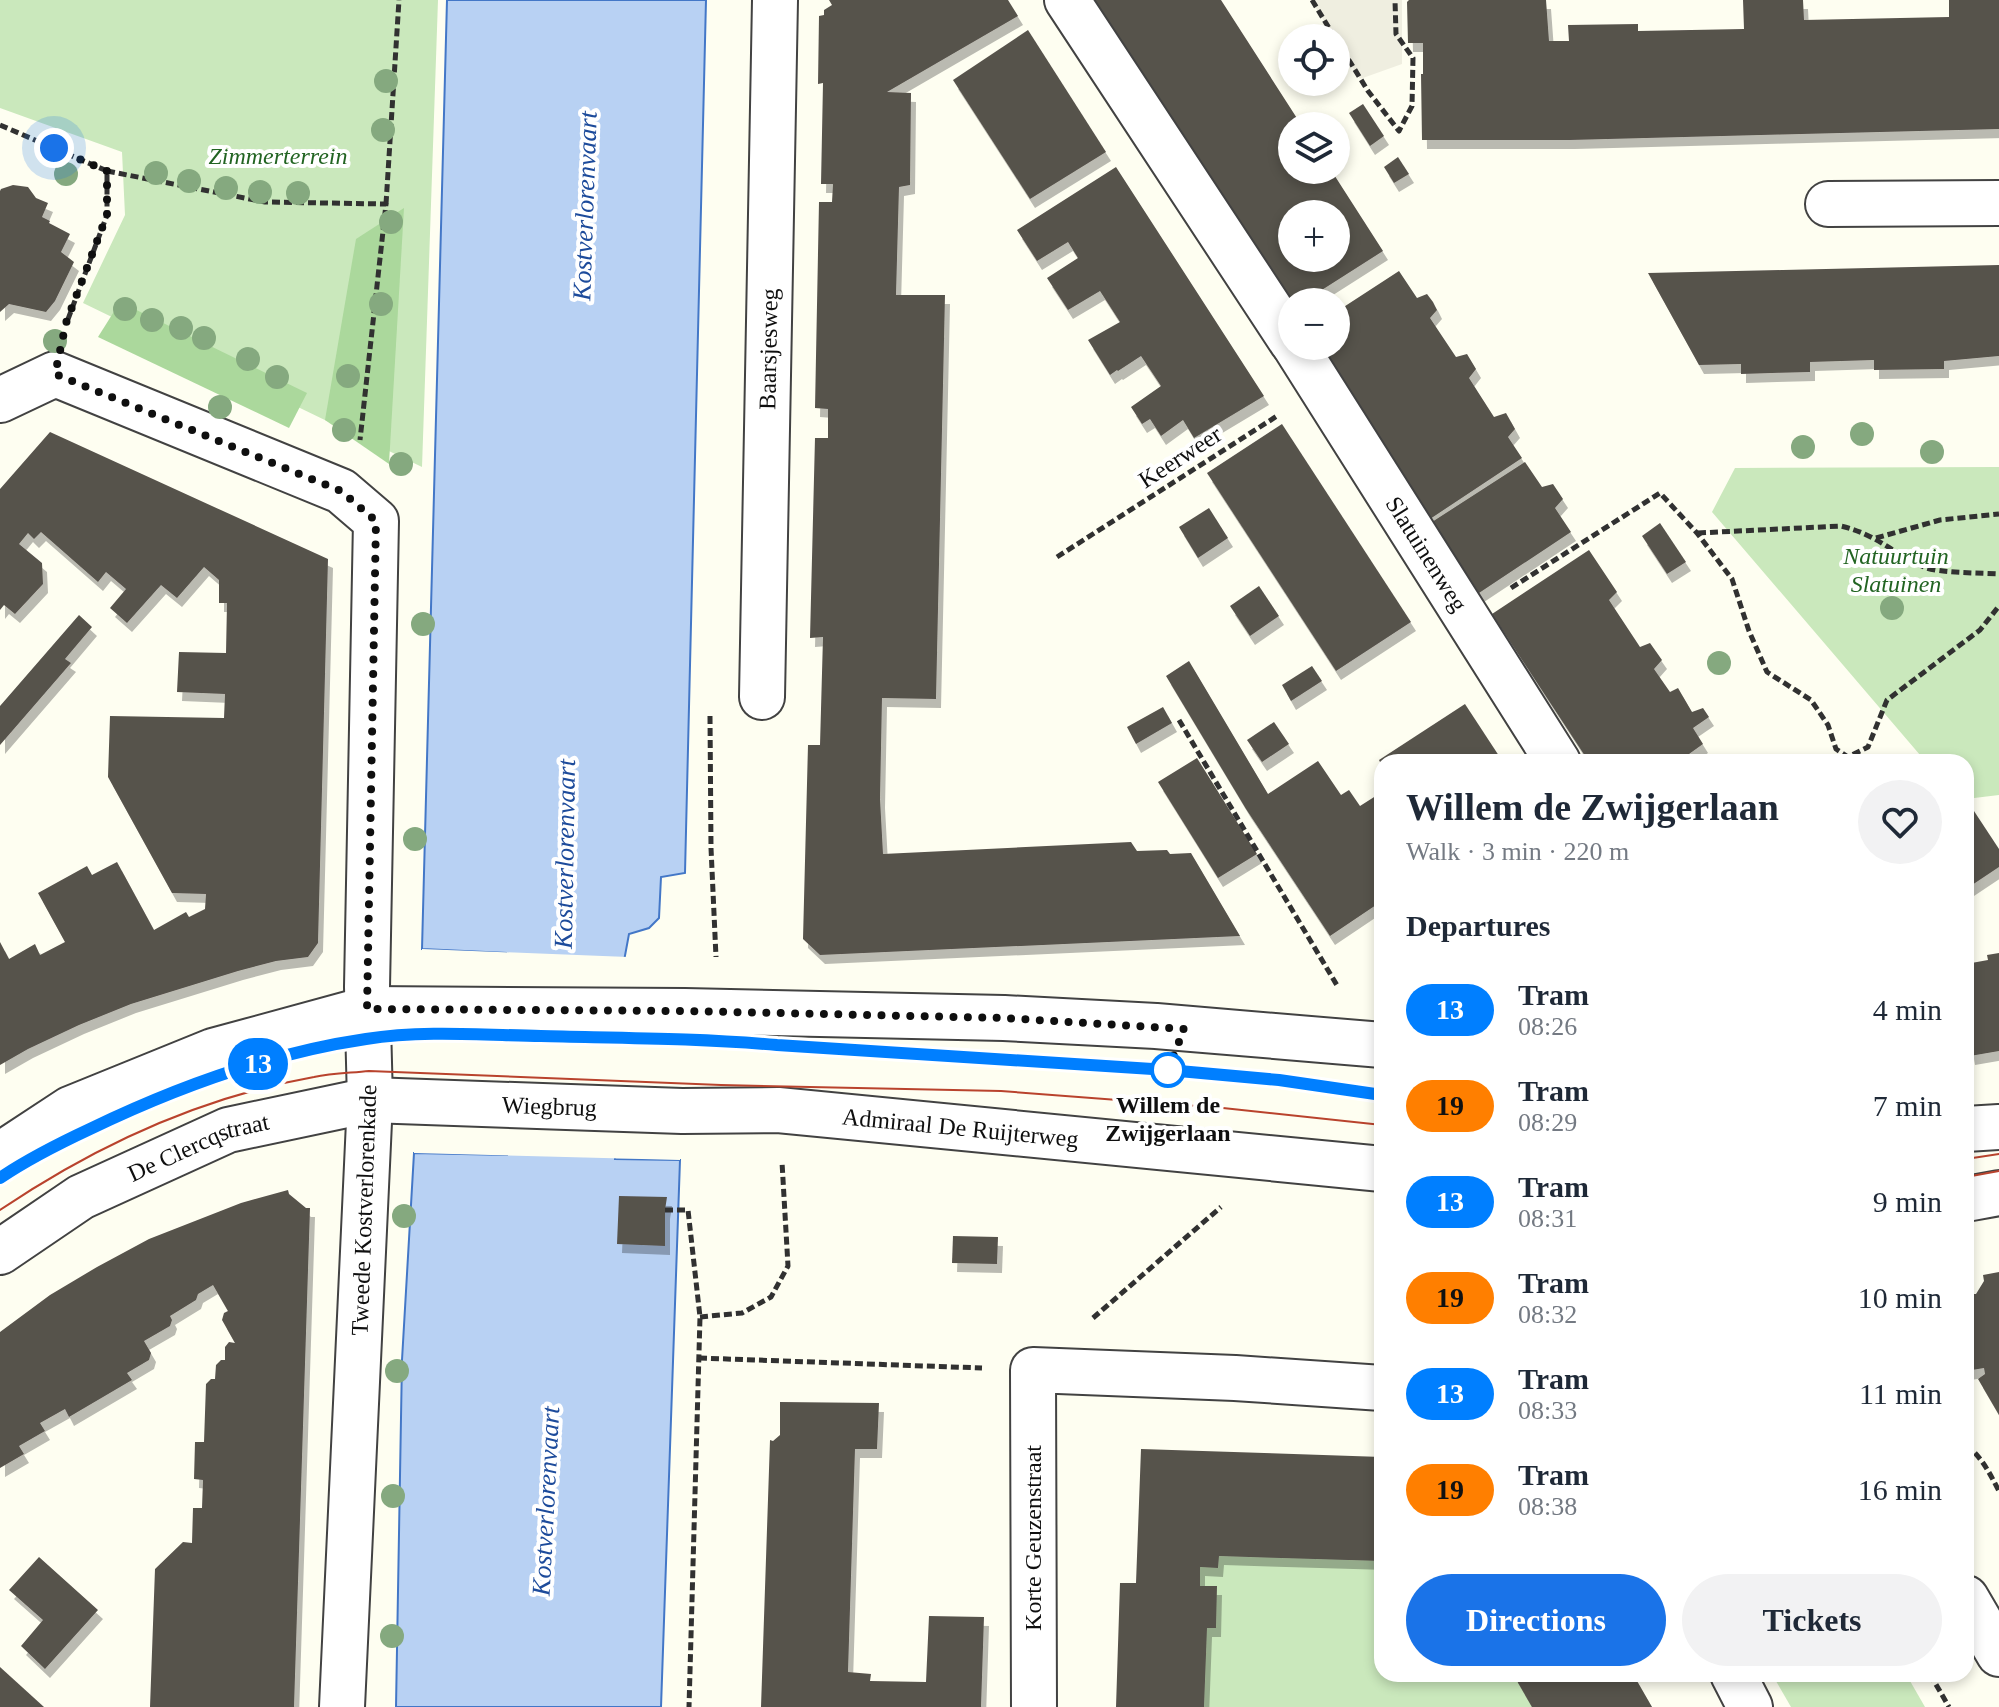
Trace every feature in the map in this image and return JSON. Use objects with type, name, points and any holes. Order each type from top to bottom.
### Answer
[{"type":"street","name":"Baarsjesweg","points":[[762,697],[775,0]]},
{"type":"street","name":"Slatuinenweg","points":[[1067,0],[1278,321]]},
{"type":"street","points":[[1828,204],[1999,203]]},
{"type":"street","name":"Slatuinenweg","points":[[1304,360],[1553,754]]},
{"type":"street","points":[[0,400],[55,374],[341,491]]},
{"type":"street","name":"Tweede Kostverlorenkade","points":[[341,491],[376,521],[367,1009],[370,1100],[342,1707]]},
{"type":"street","points":[[0,1155],[70,1109],[213,1051],[367,1009],[685,1011],[1004,1018],[1156,1026],[1374,1044]]},
{"type":"street","name":"De Clercqstraat","points":[[0,1252],[81,1197],[228,1130],[370,1100],[416,1102]]},
{"type":"street","name":"Wiegbrug","points":[[416,1102],[682,1111]]},
{"type":"street","name":"Admiraal De Ruijterweg","points":[[682,1111],[778,1110],[1374,1168]]},
{"type":"street","points":[[1974,1129],[1999,1127]]},
{"type":"street","points":[[1974,1198],[1999,1193]]},
{"type":"street","points":[[1033,1370],[1374,1387]]},
{"type":"street","name":"Korte Geuzenstraat","points":[[1033,1370],[1034,1707]]},
{"type":"street","points":[[1974,1612],[1999,1654]]},
{"type":"street","points":[[1737,1682],[1750,1707]]},
{"type":"path","points":[[341,491],[359,452],[386,204],[399,0]]},
{"type":"path","points":[[1312,0],[1327,24]]},
{"type":"path","points":[[1350,62],[1399,131],[1412,106],[1413,58],[1396,34],[1395,0]]},
{"type":"path","points":[[0,125],[107,171],[265,202],[386,204]]},
{"type":"path","points":[[55,374],[66,323],[107,215],[107,171]]},
{"type":"path","name":"Keerweer","points":[[1057,557],[1322,387]]},
{"type":"path","points":[[1503,593],[1660,493],[1697,533],[1732,579],[1749,631],[1767,672],[1811,700],[1828,725],[1836,749],[1844,754]]},
{"type":"path","points":[[1875,538],[1940,520],[1999,514]]},
{"type":"path","points":[[1697,533],[1841,526],[1859,530],[1927,569],[1999,574]]},
{"type":"path","points":[[1854,754],[1868,747],[1887,700],[1980,630],[1999,606]]},
{"type":"path","points":[[1179,720],[1343,995]]},
{"type":"path","points":[[710,769],[717,969]]},
{"type":"path","points":[[700,1317],[742,1313],[771,1297],[788,1266],[778,1110]]},
{"type":"path","points":[[699,1358],[1033,1370],[1232,1198]]},
{"type":"path","points":[[665,1210],[688,1210],[700,1317],[689,1707]]},
{"type":"path","points":[[1974,1452],[1999,1491]]},
{"type":"path","points":[[1935,1682],[1949,1707]]},
{"type":"green space","name":"Zimmerterrein","points":[[0,0],[438,0],[422,467],[83,303],[125,215],[122,152],[0,108]]},
{"type":"green space","points":[[404,208],[389,464],[325,420],[356,239]]},
{"type":"green space","points":[[120,302],[307,393],[289,428],[98,337]]},
{"type":"green space","name":"Natuurtuin Slatuinen","points":[[1999,467],[1999,795],[1974,798],[1974,754],[1919,754],[1712,512],[1735,468]]},
{"type":"green space","points":[[1176,1528],[1374,1538],[1374,1682],[1537,1682],[1551,1707],[1179,1707]]},
{"type":"green space","points":[[1777,1682],[1911,1682],[1925,1707],[1791,1707]]},
{"type":"shaded area","points":[[1311,0],[1402,0],[1402,64],[1360,79],[1350,63],[1350,24],[1326,24]]},
{"type":"water","name":"Kostverlorenvaart","points":[[447,0],[706,0],[685,873],[661,877],[659,918],[649,928],[629,934],[621,977],[615,1159],[680,1160],[661,1707],[396,1707],[402,1360],[414,1153],[507,1155],[506,953],[422,949]]},
{"type":"pier","points":[[422,949],[628,957],[619,1155],[680,1156],[680,1160],[414,1153],[414,1149],[503,1151],[503,956],[422,953]]},
{"type":"building","points":[[829,0],[1008,0],[1018,16],[887,92],[911,93],[910,185],[899,187],[896,295],[945,295],[936,699],[882,698],[880,799],[883,854],[1131,842],[1137,851],[1191,853],[1240,936],[820,955],[803,939],[808,745],[820,745],[823,637],[810,638],[815,438],[828,438],[828,409],[815,408],[819,202],[832,202],[833,184],[821,184],[823,83],[818,84],[819,16],[824,15],[824,10],[832,5]]},
{"type":"building","points":[[1093,0],[1221,0],[1278,89],[1278,96],[1283,96],[1293,112],[1278,112],[1278,184],[1340,184],[1383,251],[1325,288],[1283,288]]},
{"type":"building","points":[[1409,0],[1546,0],[1549,41],[1569,41],[1568,25],[1638,24],[1638,31],[1744,29],[1743,0],[1803,0],[1804,20],[1949,17],[1949,0],[1999,0],[1999,129],[1570,140],[1422,140],[1423,43],[1408,43]]},
{"type":"building","points":[[1028,30],[1106,152],[1030,199],[953,80]]},
{"type":"building","points":[[1363,104],[1384,136],[1370,146],[1350,112]]},
{"type":"building","points":[[1398,157],[1409,174],[1394,183],[1384,167]]},
{"type":"building","points":[[1116,167],[1264,396],[1194,438],[1183,420],[1161,436],[1150,419],[1142,424],[1131,407],[1161,386],[1141,356],[1110,375],[1088,340],[1120,322],[1100,291],[1068,310],[1047,278],[1078,258],[1068,242],[1037,261],[1017,230]]},
{"type":"building","points":[[13,185],[28,187],[36,198],[48,203],[42,217],[70,234],[61,252],[74,262],[55,301],[46,312],[9,304],[0,312],[0,191]]},
{"type":"building","points":[[1999,265],[1999,356],[1944,361],[1944,369],[1874,370],[1874,360],[1810,362],[1810,372],[1741,374],[1741,364],[1699,365],[1648,273]]},
{"type":"building","points":[[1399,271],[1417,298],[1427,294],[1437,310],[1430,318],[1456,357],[1467,354],[1476,369],[1469,378],[1494,417],[1506,413],[1515,429],[1508,437],[1522,458],[1430,519],[1325,360],[1350,360],[1350,303]]},
{"type":"building","points":[[1282,424],[1411,622],[1336,671],[1207,473]]},
{"type":"building","points":[[50,432],[328,559],[318,943],[308,957],[238,971],[131,1004],[79,1025],[0,1065],[0,942],[9,959],[35,944],[40,955],[65,942],[38,893],[87,866],[92,875],[117,862],[154,930],[186,912],[189,917],[205,909],[206,894],[172,893],[108,777],[110,716],[224,718],[225,694],[177,692],[179,652],[226,653],[227,603],[219,603],[219,580],[204,567],[177,598],[161,585],[127,623],[110,608],[126,589],[106,572],[98,582],[41,532],[34,539],[28,533],[19,544],[42,563],[43,584],[15,614],[4,605],[0,610],[0,489]]},
{"type":"building","points":[[1525,462],[1542,487],[1553,484],[1563,499],[1555,508],[1571,532],[1479,593],[1432,522]]},
{"type":"building","points":[[1209,508],[1228,538],[1198,558],[1179,527]]},
{"type":"building","points":[[1660,523],[1686,562],[1667,574],[1642,536]]},
{"type":"building","points":[[1589,550],[1617,592],[1609,600],[1640,647],[1650,643],[1662,660],[1654,669],[1670,692],[1678,688],[1692,712],[1703,708],[1709,717],[1693,728],[1703,744],[1689,754],[1584,754],[1492,614]]},
{"type":"building","points":[[1259,586],[1279,616],[1250,636],[1230,606]]},
{"type":"building","points":[[79,615],[92,627],[65,659],[71,663],[0,745],[0,706]]},
{"type":"building","points":[[1189,661],[1268,794],[1318,761],[1341,795],[1349,790],[1360,806],[1374,797],[1374,906],[1330,936],[1246,809],[1166,676]]},
{"type":"building","points":[[1312,666],[1322,681],[1291,701],[1282,685]]},
{"type":"building","points":[[1465,704],[1498,754],[1388,754]]},
{"type":"building","points":[[1163,707],[1172,723],[1136,744],[1127,727]]},
{"type":"building","points":[[1274,722],[1289,744],[1262,762],[1247,740]]},
{"type":"building","points":[[1197,758],[1257,854],[1218,878],[1158,782]]},
{"type":"building","points":[[1974,811],[1999,849],[1999,867],[1974,884]]},
{"type":"building","points":[[1999,953],[1999,1051],[1974,1055],[1974,963],[1988,960],[1987,955]]},
{"type":"building","points":[[288,1190],[306,1208],[310,1208],[294,1707],[150,1707],[155,1569],[183,1542],[192,1543],[193,1508],[202,1508],[203,1480],[194,1479],[195,1442],[204,1442],[206,1384],[215,1379],[216,1365],[225,1360],[225,1347],[229,1342],[235,1343],[222,1320],[228,1311],[213,1285],[198,1294],[196,1300],[170,1316],[170,1326],[144,1341],[151,1353],[149,1360],[127,1373],[132,1380],[69,1417],[65,1409],[40,1423],[45,1431],[19,1446],[24,1454],[0,1468],[0,1332],[50,1295],[149,1239],[241,1203]]},
{"type":"building","points":[[619,1196],[667,1197],[665,1246],[617,1244]]},
{"type":"building","points":[[953,1236],[998,1237],[997,1264],[952,1263]]},
{"type":"building","points":[[1999,1272],[1999,1415],[1978,1379],[1985,1374],[1984,1368],[1974,1370],[1974,1294],[1984,1281],[1983,1275]]},
{"type":"building","points":[[780,1402],[879,1403],[877,1449],[855,1449],[848,1672],[871,1674],[870,1681],[926,1682],[929,1616],[984,1617],[981,1707],[761,1707],[770,1440],[780,1435]]},
{"type":"building","points":[[1141,1449],[1374,1457],[1374,1561],[1219,1556],[1218,1568],[1200,1567],[1200,1586],[1217,1586],[1216,1628],[1207,1628],[1204,1707],[1116,1707],[1120,1583],[1136,1583]]},
{"type":"building","points":[[39,1557],[98,1610],[45,1669],[21,1646],[43,1620],[9,1590]]},
{"type":"building","points":[[0,1667],[44,1707],[0,1707]]},
{"type":"building","points":[[1518,1682],[1638,1682],[1652,1707],[1532,1707]]},
{"type":"tram line","name":"13","points":[[0,1178],[110,1119],[159,1097],[219,1076],[320,1047],[368,1038],[419,1034],[721,1040],[1168,1070],[1279,1080],[1374,1094]]},
{"type":"tram line","points":[[0,1178],[44,1152],[190,1086],[295,1053],[366,1039],[409,1035],[475,1034],[748,1043],[1168,1070],[1279,1080],[1374,1094]]},
{"type":"tram line","points":[[0,1210],[111,1145],[190,1111],[272,1086],[369,1071],[721,1085],[1001,1091],[1223,1108],[1374,1124]]},
{"type":"tram line","points":[[1974,1158],[1999,1154]]},
{"type":"tram line","points":[[1974,1176],[1999,1171]]},
{"type":"place","name":"Willem de Zwijgerlaan","points":[[1168,1070]]},
{"type":"route","points":[[54,148],[107,171],[107,215],[66,323],[55,374],[341,491],[376,521],[367,1009],[685,1011],[1004,1018],[1184,1029],[1168,1070]]}]
